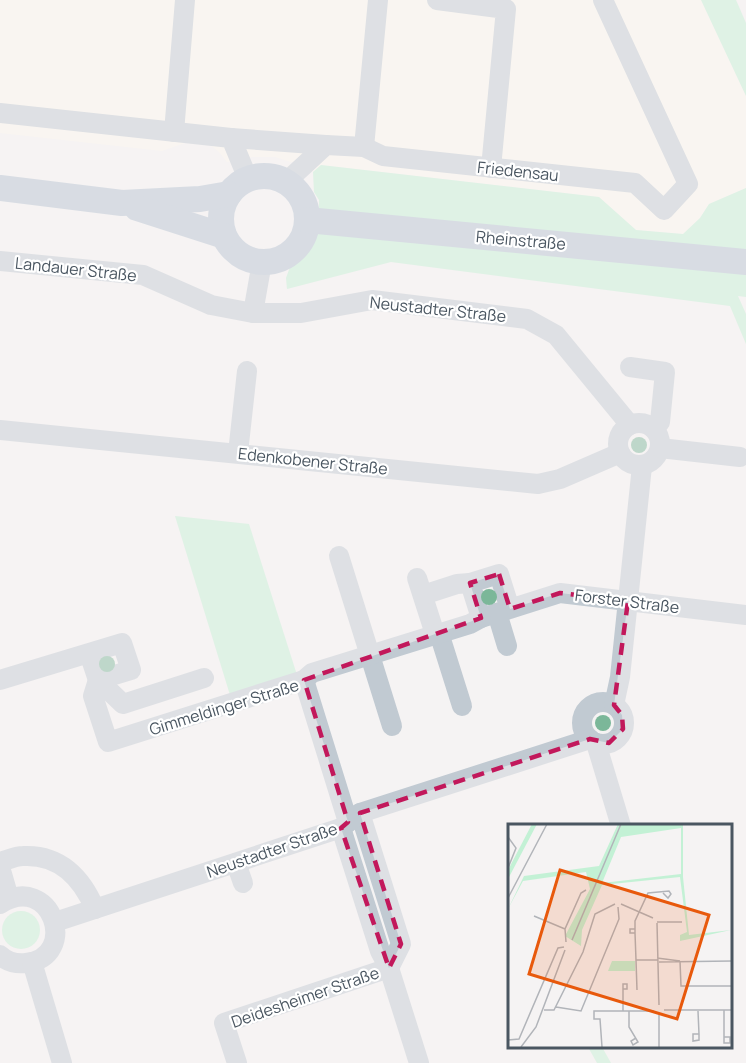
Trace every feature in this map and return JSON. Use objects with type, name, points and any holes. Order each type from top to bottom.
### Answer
[{"type":"main road","points":[[0,188],[122,203],[200,199],[261,176],[274,177],[286,182],[301,198],[307,219],[298,245],[288,255],[275,261],[249,260],[239,254],[224,236],[221,221],[222,207],[239,186]]},
{"type":"main road","points":[[122,203],[224,236]]},
{"type":"main road","name":"Rheinstraße","points":[[307,219],[741,261]]},
{"type":"street","points":[[174,132],[185,0]]},
{"type":"street","points":[[364,147],[378,0]]},
{"type":"street","points":[[437,0],[506,9],[491,168]]},
{"type":"street","name":"Friedensau","points":[[231,138],[364,147],[383,156],[635,183],[664,210],[688,184],[603,0]]},
{"type":"street","points":[[0,113],[231,138],[239,186]]},
{"type":"street","points":[[286,182],[326,145]]},
{"type":"street","name":"Landauer Straße","points":[[0,261],[143,275],[211,305],[253,313]]},
{"type":"street","points":[[253,313],[262,262]]},
{"type":"street","name":"Neustadter Straße","points":[[253,313],[301,313],[372,300],[527,318],[556,335],[630,425]]},
{"type":"street","points":[[630,367],[665,372],[660,422],[654,429]]},
{"type":"street","points":[[238,453],[247,371]]},
{"type":"street","points":[[642,423],[654,429],[661,441],[654,460],[642,466],[626,462],[620,453],[618,440],[624,429],[630,425],[642,423]]},
{"type":"street","name":"Edenkobener Straße","points":[[0,430],[538,484],[560,479],[620,453]]},
{"type":"street","points":[[660,448],[740,457]]},
{"type":"street","name":"Neustadter Straße","points":[[55,922],[95,909],[157,897],[236,863],[350,821],[593,741],[609,743],[615,740],[623,729],[622,715],[614,705],[621,677],[642,466]]},
{"type":"street","points":[[339,556],[392,726]]},
{"type":"street","points":[[462,706],[420,587],[470,583],[499,574],[496,613]]},
{"type":"street","points":[[470,583],[496,613],[507,646]]},
{"type":"street","name":"Forster Straße","points":[[304,680],[312,673],[470,624],[496,613],[560,593],[746,615]]},
{"type":"street","points":[[0,680],[122,643],[131,670],[98,680]]},
{"type":"street","points":[[89,653],[98,680],[123,704],[204,678]]},
{"type":"street","name":"Gimmeldinger Straße","points":[[98,680],[93,696],[108,742],[304,680],[350,821],[380,951],[389,968],[419,1063]]},
{"type":"street","points":[[614,705],[600,702],[588,708],[584,714],[582,728],[593,741],[620,824]]},
{"type":"street","points":[[0,862],[22,855],[58,863],[75,874],[82,882],[95,909]]},
{"type":"street","points":[[236,863],[243,883]]},
{"type":"street","points":[[0,867],[5,901],[21,896],[32,897],[43,903],[51,911],[56,931],[51,947],[40,959],[32,962],[12,962],[0,955]]},
{"type":"street","points":[[32,962],[62,1063]]},
{"type":"street","name":"Deidesheimer Straße","points":[[237,1063],[224,1023],[389,968]]},
{"type":"highlighted area","points":[[499,574],[510,609],[560,593],[628,601],[614,705],[622,715],[623,729],[609,743],[590,739],[360,813],[401,944],[389,968],[341,828],[348,822],[304,680],[481,618],[470,583]]},
{"type":"shaded area","points":[[0,0],[701,0],[746,96],[746,188],[709,204],[700,218],[684,234],[636,230],[599,197],[321,165],[313,172],[275,157],[252,157],[227,162],[208,143],[185,143],[162,151],[0,133]]},
{"type":"green space","points":[[701,0],[736,0],[746,23],[746,96]]},
{"type":"green space","points":[[321,165],[599,197],[636,230],[683,234],[700,218],[709,204],[746,188],[746,297],[738,296],[746,314],[746,344],[730,306],[391,262],[287,289],[286,278],[290,267],[302,258],[318,228],[319,200],[314,192],[313,172]]},
{"type":"green space","points":[[175,516],[249,524],[297,675],[230,695]]},
{"type":"green space","points":[[21,911],[35,916],[40,930],[35,944],[21,949],[7,944],[2,930],[7,916]]},
{"type":"green space","points":[[589,1048],[603,1048],[611,1063],[597,1063]]}]
